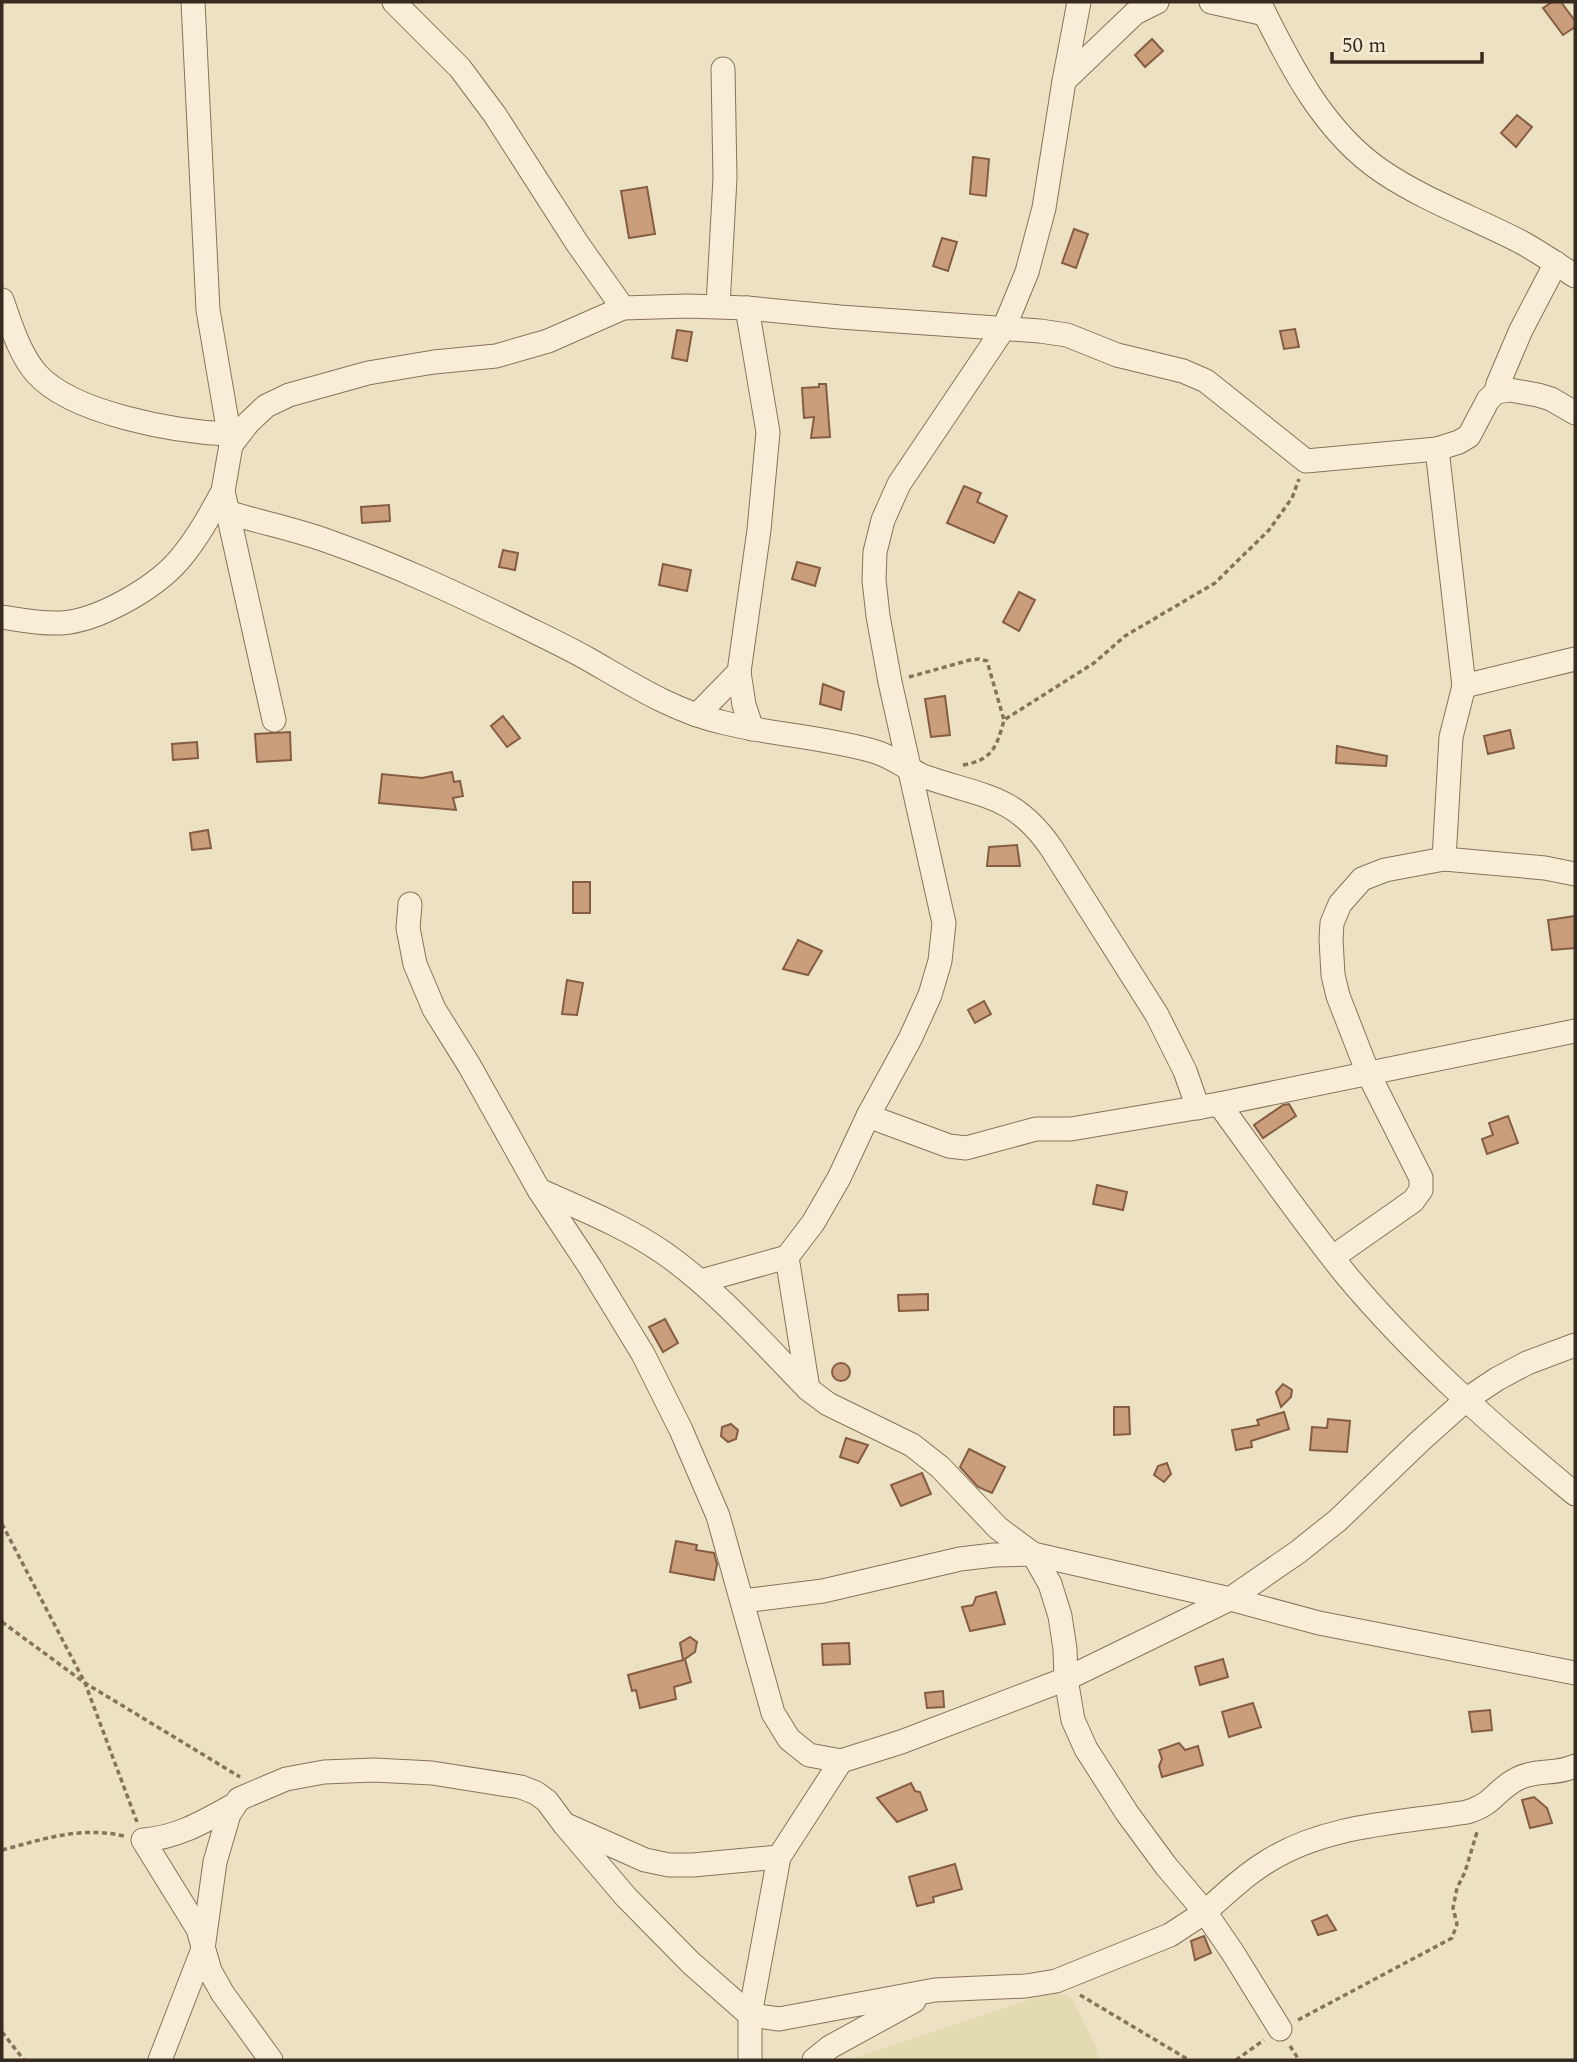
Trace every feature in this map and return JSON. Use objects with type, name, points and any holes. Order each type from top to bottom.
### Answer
[{"type":"street","points":[[193,2],[208,310],[230,439],[225,502],[274,720]]},
{"type":"street","points":[[394,2],[460,68],[495,115],[577,243],[623,308]]},
{"type":"street","points":[[701,1281],[787,1257],[813,1223],[839,1178],[930,995],[940,961],[944,923],[915,772],[890,682],[874,580],[875,552],[883,520],[899,484],[1004,328],[1027,272],[1044,208],[1079,2]]},
{"type":"street","points":[[1064,81],[1135,13],[1157,2]]},
{"type":"street","points":[[230,439],[266,406],[289,395],[368,373],[434,362],[496,356],[548,341],[623,308],[718,306],[1067,335],[1117,355],[1183,372],[1206,381],[1306,461],[1437,449],[1459,442],[1469,436],[1488,400],[1496,392],[1521,330],[1566,270],[1521,243],[1381,172],[1350,144],[1315,103],[1289,61],[1262,8],[1211,2]]},
{"type":"street","points":[[718,306],[725,178],[723,69]]},
{"type":"street","points":[[2,300],[17,340],[37,373],[68,398],[166,427],[230,439]]},
{"type":"street","points":[[747,308],[766,407],[768,450],[739,672],[744,705],[752,729]]},
{"type":"street","points":[[1496,392],[1510,390],[1538,395],[1575,413]]},
{"type":"street","points":[[1437,449],[1464,686],[1451,737],[1444,859]]},
{"type":"street","points":[[2,617],[63,623],[115,606],[152,583],[177,562],[225,502]]},
{"type":"street","points":[[225,502],[379,560],[580,654],[657,698],[697,715],[752,729],[856,746],[880,753],[915,772],[992,797],[1017,810],[1040,830],[1157,1015],[1185,1071],[1208,1106],[1380,1312],[1467,1399],[1575,1494]]},
{"type":"street","points":[[1464,686],[1575,659]]},
{"type":"street","points":[[697,715],[739,672]]},
{"type":"street","points":[[1333,1257],[1413,1201],[1421,1190],[1421,1178],[1368,1073],[1338,996],[1333,975],[1332,923],[1340,904],[1362,879],[1385,870],[1444,859],[1545,868],[1575,874]]},
{"type":"street","points":[[410,904],[408,928],[415,964],[433,1009],[469,1065],[539,1190],[643,1354],[681,1430],[718,1516],[773,1713],[789,1739],[809,1755],[841,1761],[901,1742],[1066,1679],[1230,1599],[1298,1552],[1338,1520],[1467,1399],[1527,1363],[1575,1345]]},
{"type":"street","points":[[868,1116],[949,1146],[966,1148],[1036,1129],[1071,1129],[1208,1106],[1575,1031]]},
{"type":"street","points":[[539,1190],[606,1220],[662,1251],[701,1281],[808,1390],[828,1404],[912,1446],[940,1467],[998,1528],[1033,1554],[1049,1584],[1060,1616],[1073,1720],[1086,1749],[1158,1855],[1205,1912],[1280,2029]]},
{"type":"street","points":[[787,1257],[808,1390]]},
{"type":"street","points":[[743,1601],[823,1591],[960,1559],[1033,1554],[1319,1622],[1575,1673]]},
{"type":"street","points":[[750,2060],[750,2015],[779,1857],[841,1761]]},
{"type":"street","points":[[160,2060],[203,1949],[215,1862],[229,1814],[239,1798],[286,1779],[324,1772],[374,1770],[432,1773],[521,1787],[536,1793],[547,1801],[626,1898],[691,1964],[750,2015],[779,2019],[935,1990],[1027,1986],[1056,1981],[1170,1935],[1205,1912],[1237,1883],[1269,1860],[1304,1843],[1344,1831],[1485,1807],[1517,1779],[1530,1774],[1557,1773],[1575,1766]]},
{"type":"street","points":[[234,1805],[185,1831],[163,1839],[144,1840],[198,1929],[210,1971],[223,1994],[271,2060]]},
{"type":"street","points":[[564,1824],[645,1860],[669,1865],[779,1857]]},
{"type":"street","points":[[814,2060],[830,2047],[935,1990]]},
{"type":"path","points":[[1004,720],[1094,663],[1125,636],[1215,583],[1269,530],[1292,498],[1306,461]]},
{"type":"path","points":[[890,682],[970,660],[987,661],[1004,720],[996,747],[974,763],[915,772]]},
{"type":"path","points":[[2,1524],[85,1683],[144,1840]]},
{"type":"path","points":[[2,1622],[85,1683],[225,1769],[261,1788]]},
{"type":"path","points":[[1236,2060],[1280,2029],[1452,1938],[1457,1924],[1453,1908],[1457,1888],[1465,1872],[1485,1807]]},
{"type":"path","points":[[2,1850],[60,1835],[101,1831],[144,1840]]},
{"type":"path","points":[[1056,1981],[1189,2060]]},
{"type":"path","points":[[2,2032],[24,2060]]},
{"type":"shaded area","points":[[1055,1991],[1072,1998],[1100,2060],[849,2060]]},
{"type":"building","points":[[1552,2],[1561,2],[1575,21],[1575,27],[1563,35],[1543,8]]},
{"type":"building","points":[[1152,39],[1163,51],[1145,67],[1135,55]]},
{"type":"building","points":[[1517,115],[1532,127],[1516,147],[1501,133]]},
{"type":"building","points":[[973,157],[989,159],[986,196],[970,194]]},
{"type":"building","points":[[647,187],[655,234],[629,238],[621,191]]},
{"type":"building","points":[[1074,229],[1088,234],[1076,268],[1062,263]]},
{"type":"building","points":[[942,238],[957,242],[948,271],[933,266]]},
{"type":"building","points":[[1295,329],[1299,347],[1284,349],[1280,331]]},
{"type":"building","points":[[677,330],[692,332],[687,361],[672,358]]},
{"type":"building","points":[[819,384],[826,384],[830,437],[811,438],[814,417],[804,418],[802,388],[819,387]]},
{"type":"building","points":[[964,486],[981,493],[977,502],[1007,516],[994,543],[947,523]]},
{"type":"building","points":[[389,505],[390,521],[362,523],[361,507]]},
{"type":"building","points":[[503,550],[518,553],[515,570],[499,567]]},
{"type":"building","points":[[797,562],[820,568],[815,586],[792,579]]},
{"type":"building","points":[[663,564],[691,570],[687,591],[659,585]]},
{"type":"building","points":[[1019,592],[1035,600],[1019,631],[1003,622]]},
{"type":"building","points":[[823,684],[844,692],[841,710],[820,704]]},
{"type":"building","points":[[945,696],[950,735],[931,737],[925,699]]},
{"type":"building","points":[[503,716],[520,738],[507,747],[491,726]]},
{"type":"building","points":[[1510,730],[1514,748],[1488,754],[1484,736]]},
{"type":"building","points":[[290,732],[291,760],[257,762],[255,734]]},
{"type":"building","points":[[197,742],[198,758],[173,760],[172,744]]},
{"type":"building","points":[[1337,746],[1387,756],[1386,766],[1336,763]]},
{"type":"building","points":[[452,772],[454,782],[460,781],[463,796],[453,798],[456,810],[379,803],[382,774],[422,778]]},
{"type":"building","points":[[208,830],[211,848],[192,850],[190,833]]},
{"type":"building","points":[[1017,845],[1020,866],[987,866],[989,847]]},
{"type":"building","points":[[573,882],[590,882],[590,913],[573,913]]},
{"type":"building","points":[[1575,916],[1575,948],[1552,950],[1548,920]]},
{"type":"building","points":[[798,940],[822,951],[808,975],[783,969]]},
{"type":"building","points":[[567,980],[583,983],[577,1015],[562,1014]]},
{"type":"building","points":[[984,1001],[991,1014],[975,1023],[968,1010]]},
{"type":"building","points":[[1289,1104],[1296,1116],[1263,1138],[1254,1125],[1283,1105]]},
{"type":"building","points":[[1508,1116],[1518,1143],[1487,1154],[1482,1139],[1493,1135],[1489,1123]]},
{"type":"building","points":[[1097,1185],[1127,1192],[1123,1210],[1093,1204]]},
{"type":"building","points":[[928,1294],[928,1310],[899,1311],[898,1295]]},
{"type":"building","points":[[665,1319],[678,1343],[663,1352],[649,1327]]},
{"type":"building","points":[[841,1363],[847,1366],[850,1372],[847,1378],[841,1381],[835,1378],[832,1372],[835,1366]]},
{"type":"building","points":[[1283,1384],[1292,1390],[1291,1397],[1281,1407],[1276,1392]]},
{"type":"building","points":[[1114,1407],[1129,1407],[1130,1434],[1114,1435]]},
{"type":"building","points":[[1284,1412],[1289,1429],[1251,1441],[1252,1447],[1236,1450],[1232,1430],[1259,1425],[1257,1420]]},
{"type":"building","points":[[1328,1419],[1350,1421],[1347,1452],[1310,1450],[1312,1427],[1327,1428]]},
{"type":"building","points":[[731,1424],[738,1430],[736,1439],[728,1442],[721,1436],[722,1427]]},
{"type":"building","points":[[846,1438],[868,1445],[858,1463],[840,1457]]},
{"type":"building","points":[[969,1449],[1005,1467],[992,1493],[978,1487],[960,1467]]},
{"type":"building","points":[[1167,1463],[1171,1474],[1164,1482],[1154,1475],[1158,1466]]},
{"type":"building","points":[[922,1473],[931,1494],[901,1506],[891,1485]]},
{"type":"building","points":[[676,1541],[697,1545],[696,1550],[714,1553],[717,1564],[714,1580],[670,1572]]},
{"type":"building","points":[[996,1592],[1005,1624],[970,1631],[962,1607],[973,1605],[976,1597]]},
{"type":"building","points":[[690,1637],[697,1642],[695,1652],[685,1659],[691,1682],[674,1687],[676,1699],[640,1708],[636,1690],[632,1691],[628,1675],[683,1660],[680,1643]]},
{"type":"building","points":[[849,1643],[850,1664],[823,1665],[822,1644]]},
{"type":"building","points":[[1223,1659],[1228,1677],[1200,1685],[1195,1667]]},
{"type":"building","points":[[943,1691],[944,1707],[927,1708],[925,1693]]},
{"type":"building","points":[[1253,1703],[1261,1727],[1229,1737],[1222,1712]]},
{"type":"building","points":[[1490,1710],[1492,1730],[1472,1732],[1469,1712]]},
{"type":"building","points":[[1179,1743],[1185,1750],[1198,1746],[1203,1765],[1162,1777],[1159,1750]]},
{"type":"building","points":[[911,1783],[915,1791],[920,1792],[927,1810],[897,1822],[877,1798]]},
{"type":"building","points":[[1534,1797],[1547,1808],[1552,1823],[1530,1828],[1522,1800]]},
{"type":"building","points":[[955,1864],[962,1889],[933,1897],[934,1902],[917,1906],[909,1877]]},
{"type":"building","points":[[1327,1915],[1336,1930],[1318,1935],[1312,1921]]},
{"type":"building","points":[[1204,1936],[1211,1953],[1195,1960],[1191,1941]]}]
